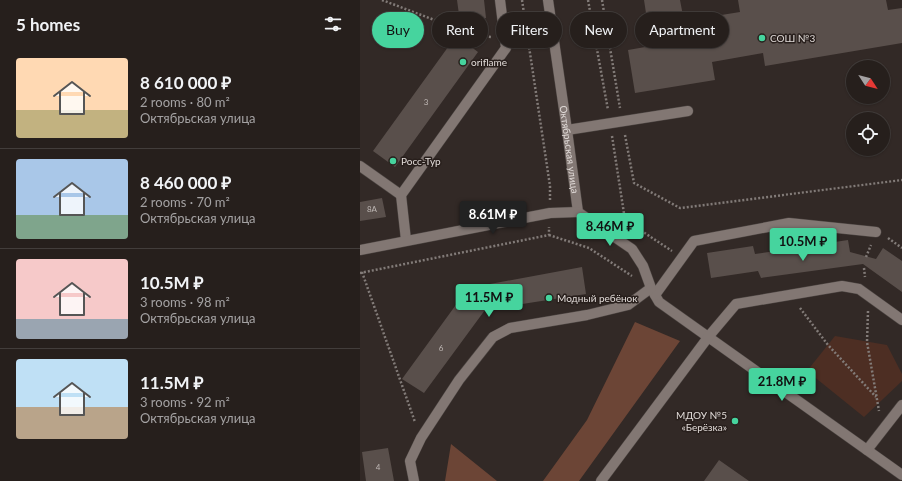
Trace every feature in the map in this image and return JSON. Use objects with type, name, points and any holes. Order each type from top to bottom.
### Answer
[{"type":"street","points":[[406,240],[401,196],[506,48],[500,0]]},
{"type":"street","name":"Октябрьская улица","points":[[548,0],[578,212]]},
{"type":"street","points":[[567,130],[688,111]]},
{"type":"street","points":[[360,166],[401,196]]},
{"type":"street","points":[[360,250],[550,213],[578,212],[632,248],[643,266],[653,292],[659,302],[709,336],[902,475]]},
{"type":"street","points":[[414,481],[410,461],[421,438],[459,380],[493,337],[510,328],[587,315],[628,305],[653,292],[694,241],[789,223],[876,232]]},
{"type":"street","points":[[601,481],[709,336],[736,304],[842,286],[859,289],[902,320]]},
{"type":"street","points":[[867,450],[902,405]]},
{"type":"path","points":[[382,0],[432,19]]},
{"type":"path","points":[[522,0],[550,186],[549,235]]},
{"type":"path","points":[[588,0],[610,123],[624,220],[682,257]]},
{"type":"path","points":[[602,0],[634,183],[680,208],[902,180]]},
{"type":"path","points":[[421,438],[361,272],[549,235],[589,248],[653,292]]},
{"type":"path","points":[[790,295],[828,345],[876,397]]},
{"type":"path","points":[[868,296],[867,342],[883,429]]},
{"type":"shaded area","points":[[635,322],[680,341],[579,481],[543,481],[587,420]]},
{"type":"shaded area","points":[[835,336],[887,345],[902,374],[902,381],[864,417],[807,371]]},
{"type":"shaded area","points":[[451,444],[497,481],[445,481]]},
{"type":"building","points":[[457,0],[484,0],[485,12],[459,12]]},
{"type":"building","points":[[644,0],[680,0],[682,12],[646,12]]},
{"type":"building","points":[[738,0],[886,0],[888,10],[902,8],[902,43],[765,66],[763,53],[712,62],[715,80],[635,93],[628,50],[640,48],[729,48],[729,14],[740,12]]},
{"type":"building","points":[[447,48],[473,48],[478,52],[395,167],[373,151]]},
{"type":"building","points":[[382,198],[386,217],[360,221],[360,202]]},
{"type":"building","points":[[848,240],[850,252],[876,259],[883,248],[902,261],[902,292],[863,264],[761,278],[758,271],[711,278],[707,253],[753,246],[755,254]]},
{"type":"building","points":[[582,267],[586,294],[485,310],[424,393],[402,379],[458,302],[471,309],[491,296],[490,284]]},
{"type":"building","points":[[388,448],[394,481],[366,481],[362,452]]},
{"type":"building","points":[[719,460],[749,481],[704,481]]},
{"type":"place","name":"СОШ №3","points":[[762,38]]},
{"type":"place","name":"oriflame","points":[[463,62]]},
{"type":"place","name":"Росс-Тур","points":[[393,161]]},
{"type":"place","name":"Модный ребёнок","points":[[549,298]]},
{"type":"place","name":"МДОУ №5 «Берёзка»","points":[[735,421]]}]
